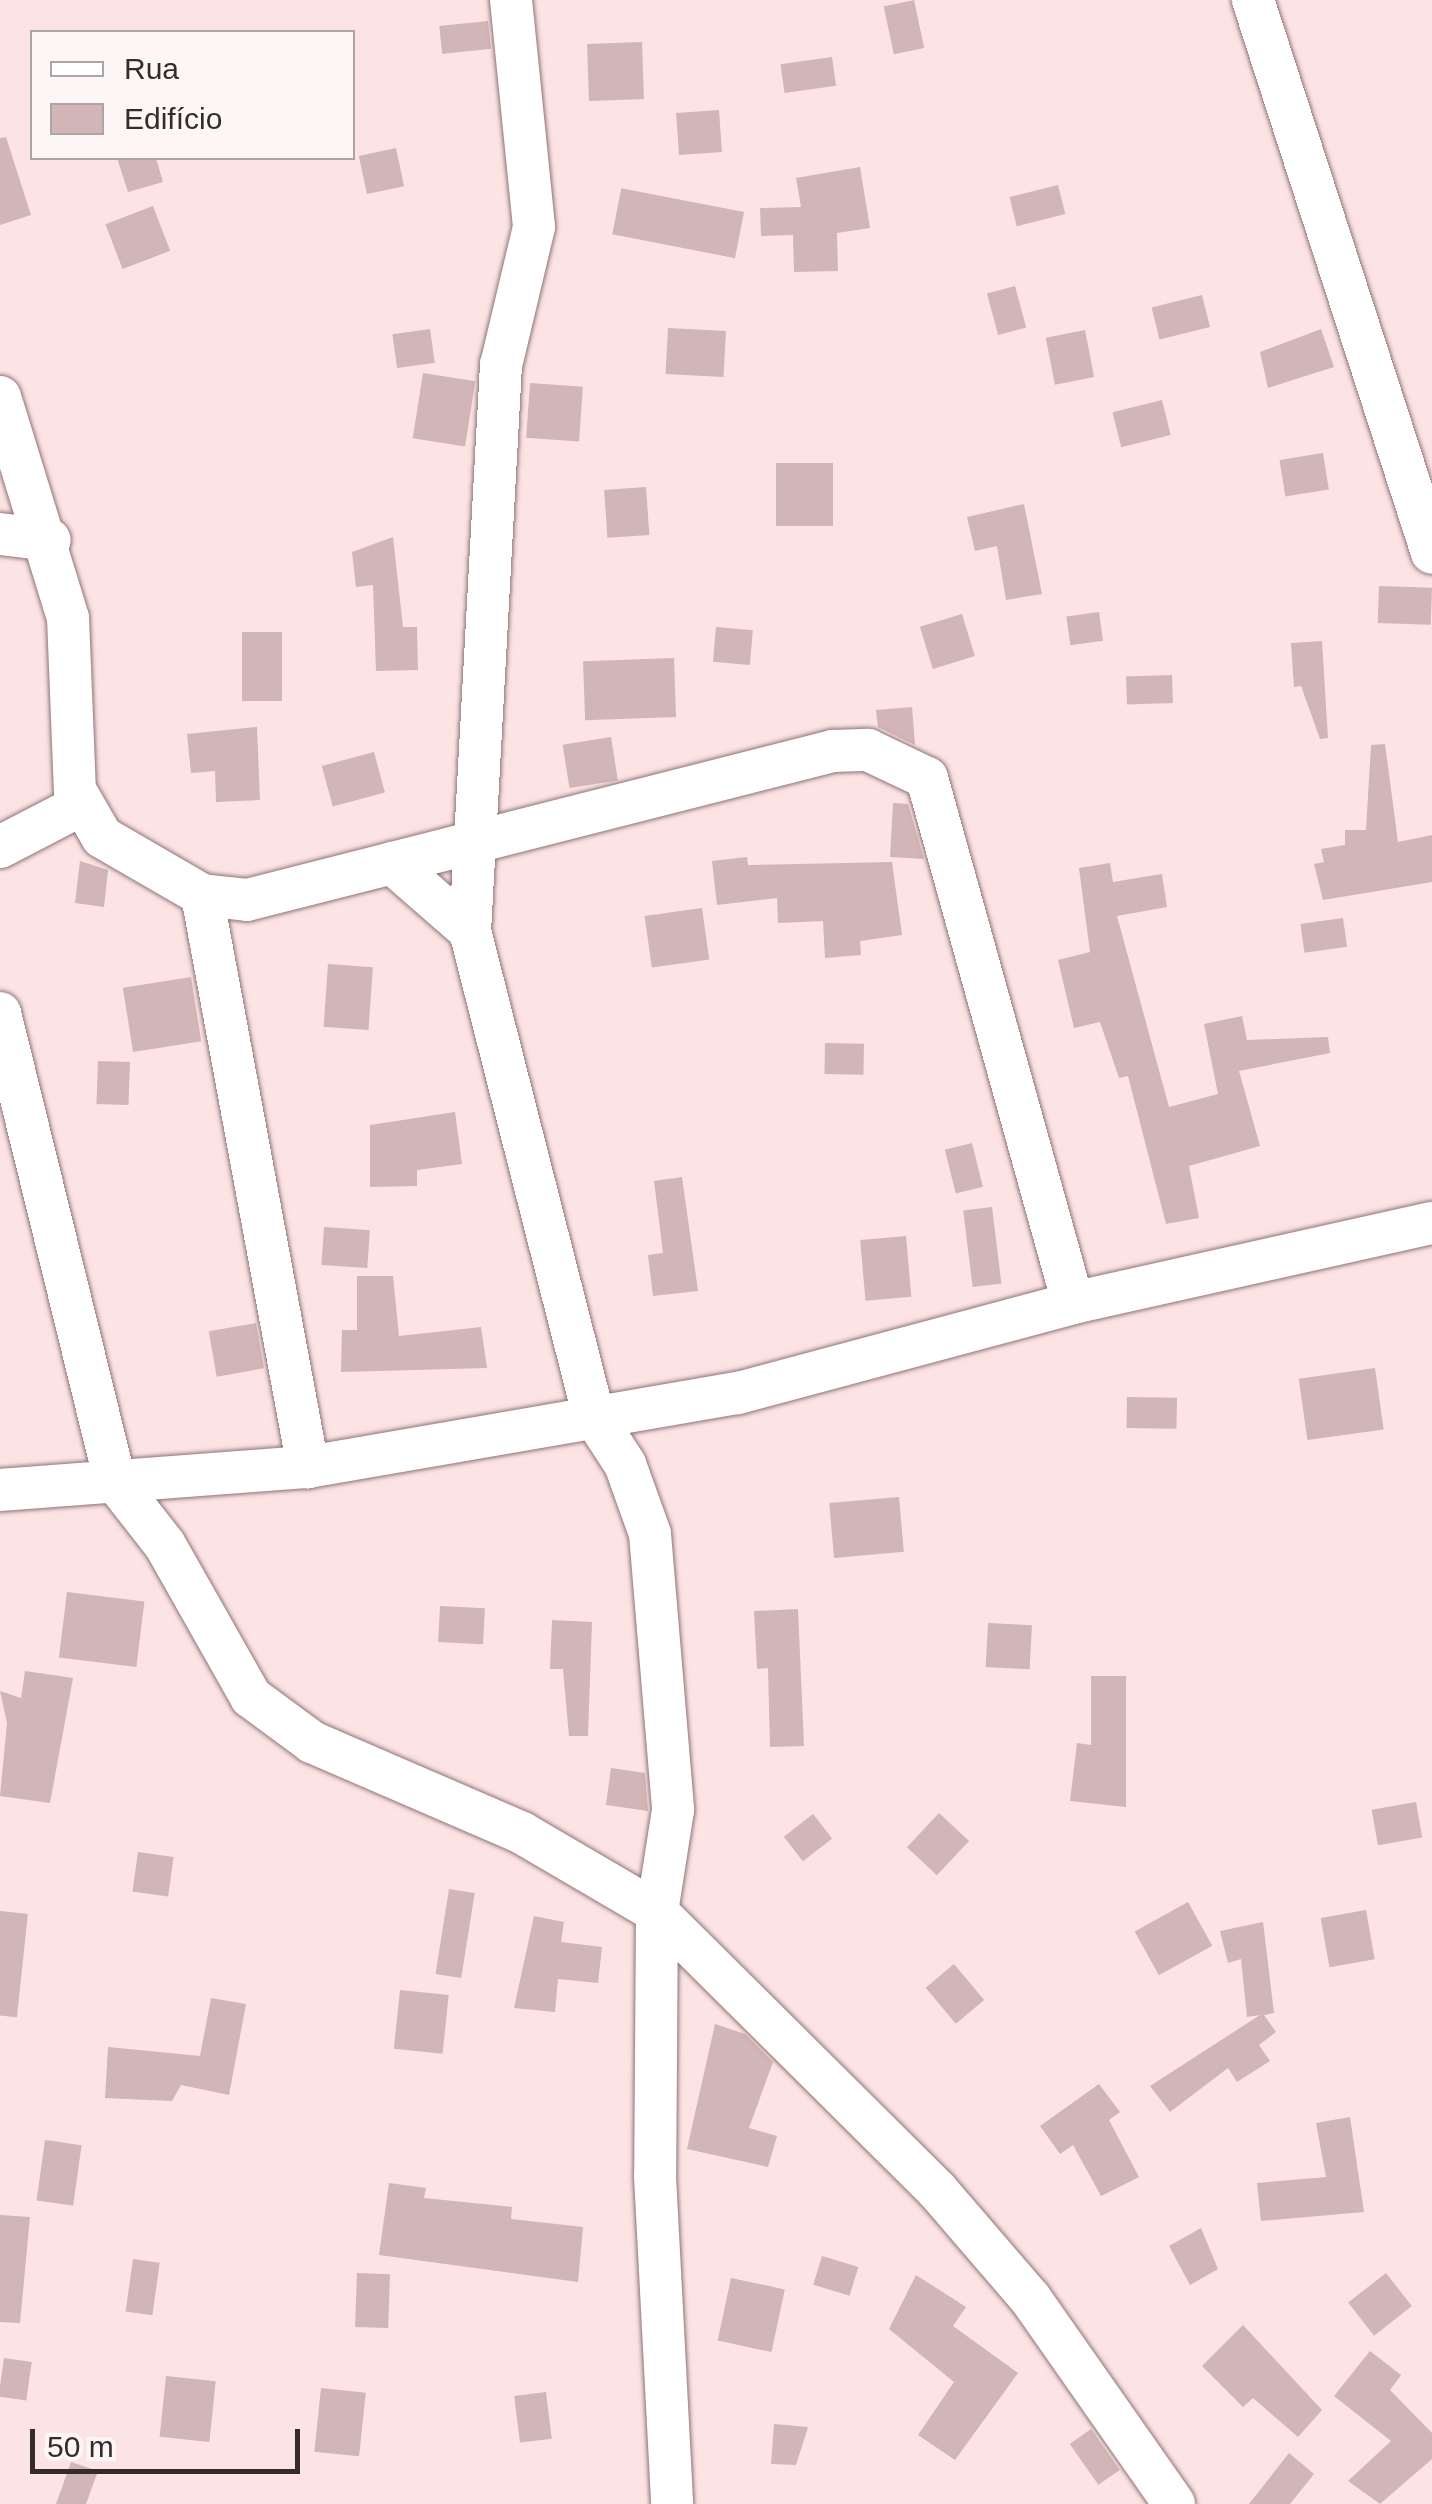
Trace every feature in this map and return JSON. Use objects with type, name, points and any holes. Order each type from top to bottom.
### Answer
[{"type":"street","points":[[511,0],[534,227],[501,366],[470,931],[593,1414],[625,1464],[650,1534],[673,1810],[656,1912],[655,2176],[672,2504]]},
{"type":"street","points":[[1253,0],[1432,553]]},
{"type":"street","points":[[0,397],[50,540],[68,618],[74,790],[102,837],[202,895],[248,900],[834,751],[868,750],[926,778],[1072,1303]]},
{"type":"street","points":[[0,534],[50,540]]},
{"type":"street","points":[[0,846],[84,804]]},
{"type":"street","points":[[392,863],[470,931]]},
{"type":"street","points":[[202,895],[308,1467]]},
{"type":"street","points":[[0,1013],[116,1481],[165,1546],[250,1698],[312,1742],[522,1833],[656,1912],[937,2190],[1030,2298],[1174,2504]]},
{"type":"street","points":[[0,1490],[308,1467],[593,1414],[738,1393],[1072,1303],[1432,1223]]},
{"type":"building","points":[[914,0],[924,48],[894,54],[884,6]]},
{"type":"building","points":[[488,21],[491,49],[442,54],[439,26]]},
{"type":"building","points":[[642,42],[644,99],[589,101],[587,44]]},
{"type":"building","points":[[832,57],[836,86],[785,93],[781,64]]},
{"type":"building","points":[[719,110],[722,152],[679,155],[676,113]]},
{"type":"building","points":[[6,137],[31,215],[0,225],[0,138]]},
{"type":"building","points":[[396,148],[404,186],[367,194],[359,156]]},
{"type":"building","points":[[118,160],[157,160],[163,182],[128,192]]},
{"type":"building","points":[[860,167],[870,228],[837,233],[838,271],[794,272],[793,235],[761,236],[760,208],[801,207],[796,178]]},
{"type":"building","points":[[1058,185],[1065,214],[1017,226],[1009,197]]},
{"type":"building","points":[[621,188],[744,212],[735,258],[612,234]]},
{"type":"building","points":[[153,206],[170,251],[123,269],[105,224]]},
{"type":"building","points":[[1015,286],[1026,328],[998,335],[987,294]]},
{"type":"building","points":[[1202,295],[1210,327],[1160,340],[1152,308]]},
{"type":"building","points":[[668,328],[726,331],[724,377],[666,374]]},
{"type":"building","points":[[430,329],[435,363],[397,368],[392,334]]},
{"type":"building","points":[[1321,329],[1334,367],[1268,388],[1260,352]]},
{"type":"building","points":[[1085,330],[1094,377],[1055,385],[1046,338]]},
{"type":"building","points":[[423,373],[475,381],[465,446],[413,438]]},
{"type":"building","points":[[530,383],[583,387],[579,442],[526,438]]},
{"type":"building","points":[[1162,400],[1171,435],[1121,447],[1113,412]]},
{"type":"building","points":[[1323,453],[1329,490],[1285,496],[1280,460]]},
{"type":"building","points":[[776,463],[833,463],[833,526],[776,526]]},
{"type":"building","points":[[646,487],[649,535],[607,538],[604,490]]},
{"type":"building","points":[[1024,504],[1042,594],[1006,600],[997,546],[975,551],[967,517]]},
{"type":"building","points":[[393,537],[403,627],[417,627],[418,670],[376,671],[373,585],[356,587],[352,552]]},
{"type":"building","points":[[1379,586],[1432,588],[1431,625],[1378,623]]},
{"type":"building","points":[[1099,612],[1103,641],[1070,645],[1066,617]]},
{"type":"building","points":[[962,614],[975,656],[933,669],[920,627]]},
{"type":"building","points":[[716,627],[753,630],[750,665],[713,662]]},
{"type":"building","points":[[242,632],[282,632],[282,701],[242,701]]},
{"type":"building","points":[[1322,641],[1328,738],[1320,739],[1301,686],[1294,687],[1291,643]]},
{"type":"building","points":[[674,658],[676,717],[585,720],[583,661]]},
{"type":"building","points":[[1172,675],[1173,703],[1127,705],[1126,677]]},
{"type":"building","points":[[912,707],[915,745],[878,727],[876,710]]},
{"type":"building","points":[[257,727],[260,800],[216,802],[215,771],[191,773],[187,734]]},
{"type":"building","points":[[611,737],[618,780],[569,788],[563,745]]},
{"type":"building","points":[[1385,744],[1398,842],[1432,835],[1432,882],[1323,900],[1314,864],[1324,862],[1321,849],[1345,845],[1345,830],[1366,830],[1371,745]]},
{"type":"building","points":[[374,752],[385,793],[333,807],[322,766]]},
{"type":"building","points":[[893,803],[908,804],[924,859],[890,857]]},
{"type":"building","points":[[747,857],[748,865],[892,862],[902,935],[860,941],[861,955],[825,958],[823,921],[778,923],[777,898],[717,905],[712,861]]},
{"type":"building","points":[[80,861],[108,870],[104,907],[75,903]]},
{"type":"building","points":[[1110,863],[1113,882],[1162,874],[1167,907],[1117,916],[1169,1107],[1218,1094],[1204,1024],[1242,1016],[1247,1040],[1328,1037],[1330,1053],[1239,1071],[1260,1146],[1189,1166],[1199,1218],[1166,1224],[1128,1076],[1119,1078],[1100,1022],[1074,1028],[1058,960],[1090,952],[1079,868]]},
{"type":"building","points":[[702,908],[709,959],[652,968],[645,916]]},
{"type":"building","points":[[1343,918],[1347,947],[1304,953],[1300,924]]},
{"type":"building","points":[[328,964],[373,967],[368,1030],[324,1027]]},
{"type":"building","points":[[191,977],[201,1041],[133,1052],[123,988]]},
{"type":"building","points":[[825,1043],[864,1044],[863,1075],[824,1074]]},
{"type":"building","points":[[98,1061],[130,1062],[128,1105],[96,1104]]},
{"type":"building","points":[[455,1112],[462,1164],[417,1170],[417,1186],[370,1187],[370,1125]]},
{"type":"building","points":[[972,1143],[983,1187],[956,1193],[945,1150]]},
{"type":"building","points":[[682,1177],[698,1291],[653,1296],[648,1255],[663,1253],[654,1181]]},
{"type":"building","points":[[992,1207],[1001,1283],[973,1287],[963,1211]]},
{"type":"building","points":[[324,1227],[370,1230],[367,1268],[321,1265]]},
{"type":"building","points":[[906,1236],[911,1297],[865,1301],[860,1240]]},
{"type":"building","points":[[357,1276],[393,1276],[399,1336],[481,1327],[487,1368],[341,1372],[342,1330],[357,1330]]},
{"type":"building","points":[[256,1323],[264,1368],[217,1377],[209,1331]]},
{"type":"building","points":[[1375,1368],[1384,1429],[1307,1440],[1299,1379]]},
{"type":"building","points":[[1127,1397],[1177,1398],[1176,1429],[1126,1428]]},
{"type":"building","points":[[899,1497],[904,1552],[834,1558],[829,1503]]},
{"type":"building","points":[[67,1592],[144,1602],[136,1667],[59,1658]]},
{"type":"building","points":[[440,1606],[485,1608],[483,1644],[438,1642]]},
{"type":"building","points":[[798,1609],[804,1746],[770,1747],[768,1668],[757,1669],[754,1611]]},
{"type":"building","points":[[552,1620],[592,1622],[588,1736],[569,1736],[563,1669],[550,1669]]},
{"type":"building","points":[[988,1623],[1032,1625],[1030,1669],[986,1667]]},
{"type":"building","points":[[25,1671],[73,1678],[50,1803],[0,1796],[7,1723],[0,1691],[21,1698]]},
{"type":"building","points":[[1091,1676],[1126,1676],[1126,1807],[1070,1801],[1077,1743],[1091,1745]]},
{"type":"building","points":[[611,1768],[645,1773],[648,1811],[606,1805]]},
{"type":"building","points":[[1416,1802],[1422,1837],[1378,1845],[1372,1810]]},
{"type":"building","points":[[939,1813],[969,1841],[937,1875],[907,1847]]},
{"type":"building","points":[[813,1814],[832,1838],[803,1861],[784,1837]]},
{"type":"building","points":[[138,1852],[174,1857],[168,1897],[132,1892]]},
{"type":"building","points":[[449,1889],[475,1893],[461,1978],[436,1974]]},
{"type":"building","points":[[1188,1902],[1212,1946],[1159,1975],[1135,1932]]},
{"type":"building","points":[[1366,1910],[1375,1959],[1329,1967],[1321,1918]]},
{"type":"building","points":[[0,1911],[28,1914],[17,2017],[0,2016]]},
{"type":"building","points":[[534,1916],[564,1922],[561,1942],[602,1947],[598,1983],[558,1979],[555,2012],[514,2008]]},
{"type":"building","points":[[1263,1922],[1274,2013],[1264,2015],[1276,2032],[1259,2045],[1270,2061],[1237,2082],[1228,2068],[1170,2112],[1150,2086],[1260,2015],[1247,2017],[1241,1959],[1228,1963],[1220,1931]]},
{"type":"building","points":[[954,1964],[984,2000],[956,2024],[926,1988]]},
{"type":"building","points":[[400,1990],[449,1995],[443,2054],[394,2049]]},
{"type":"building","points":[[211,1998],[246,2004],[229,2095],[181,2085],[172,2101],[105,2098],[108,2047],[200,2056]]},
{"type":"building","points":[[715,2024],[745,2034],[773,2062],[749,2128],[777,2136],[768,2167],[687,2149]]},
{"type":"building","points":[[1099,2084],[1120,2112],[1109,2120],[1139,2177],[1101,2196],[1073,2145],[1060,2154],[1040,2126]]},
{"type":"building","points":[[1350,2117],[1364,2212],[1261,2221],[1257,2183],[1326,2177],[1316,2123]]},
{"type":"building","points":[[45,2140],[82,2145],[73,2206],[37,2200]]},
{"type":"building","points":[[389,2183],[426,2188],[424,2198],[512,2207],[511,2219],[583,2227],[578,2282],[379,2255]]},
{"type":"building","points":[[0,2215],[30,2217],[20,2323],[0,2322]]},
{"type":"building","points":[[1201,2228],[1218,2269],[1190,2285],[1169,2246]]},
{"type":"building","points":[[822,2256],[858,2267],[850,2296],[813,2285]]},
{"type":"building","points":[[133,2259],[160,2263],[152,2315],[126,2311]]},
{"type":"building","points":[[357,2273],[390,2274],[388,2328],[355,2327]]},
{"type":"building","points":[[1386,2273],[1412,2306],[1374,2336],[1348,2303]]},
{"type":"building","points":[[916,2275],[966,2307],[953,2326],[1018,2373],[955,2460],[918,2435],[954,2382],[889,2329]]},
{"type":"building","points":[[731,2278],[785,2289],[771,2352],[718,2341]]},
{"type":"building","points":[[1243,2325],[1322,2410],[1298,2437],[1253,2398],[1243,2407],[1202,2366]]},
{"type":"building","points":[[1370,2351],[1401,2375],[1390,2390],[1432,2433],[1432,2459],[1380,2504],[1348,2481],[1391,2441],[1334,2396]]},
{"type":"building","points":[[4,2358],[32,2362],[26,2401],[0,2397]]},
{"type":"building","points":[[166,2376],[216,2381],[209,2442],[160,2437]]},
{"type":"building","points":[[321,2388],[366,2393],[359,2456],[314,2452]]},
{"type":"building","points":[[546,2392],[552,2439],[520,2443],[514,2396]]},
{"type":"building","points":[[774,2424],[808,2427],[796,2465],[771,2464]]},
{"type":"building","points":[[1091,2429],[1120,2470],[1098,2485],[1070,2444]]},
{"type":"building","points":[[1289,2453],[1314,2474],[1290,2504],[1249,2504]]},
{"type":"building","points":[[71,2462],[98,2471],[86,2504],[56,2504]]}]
